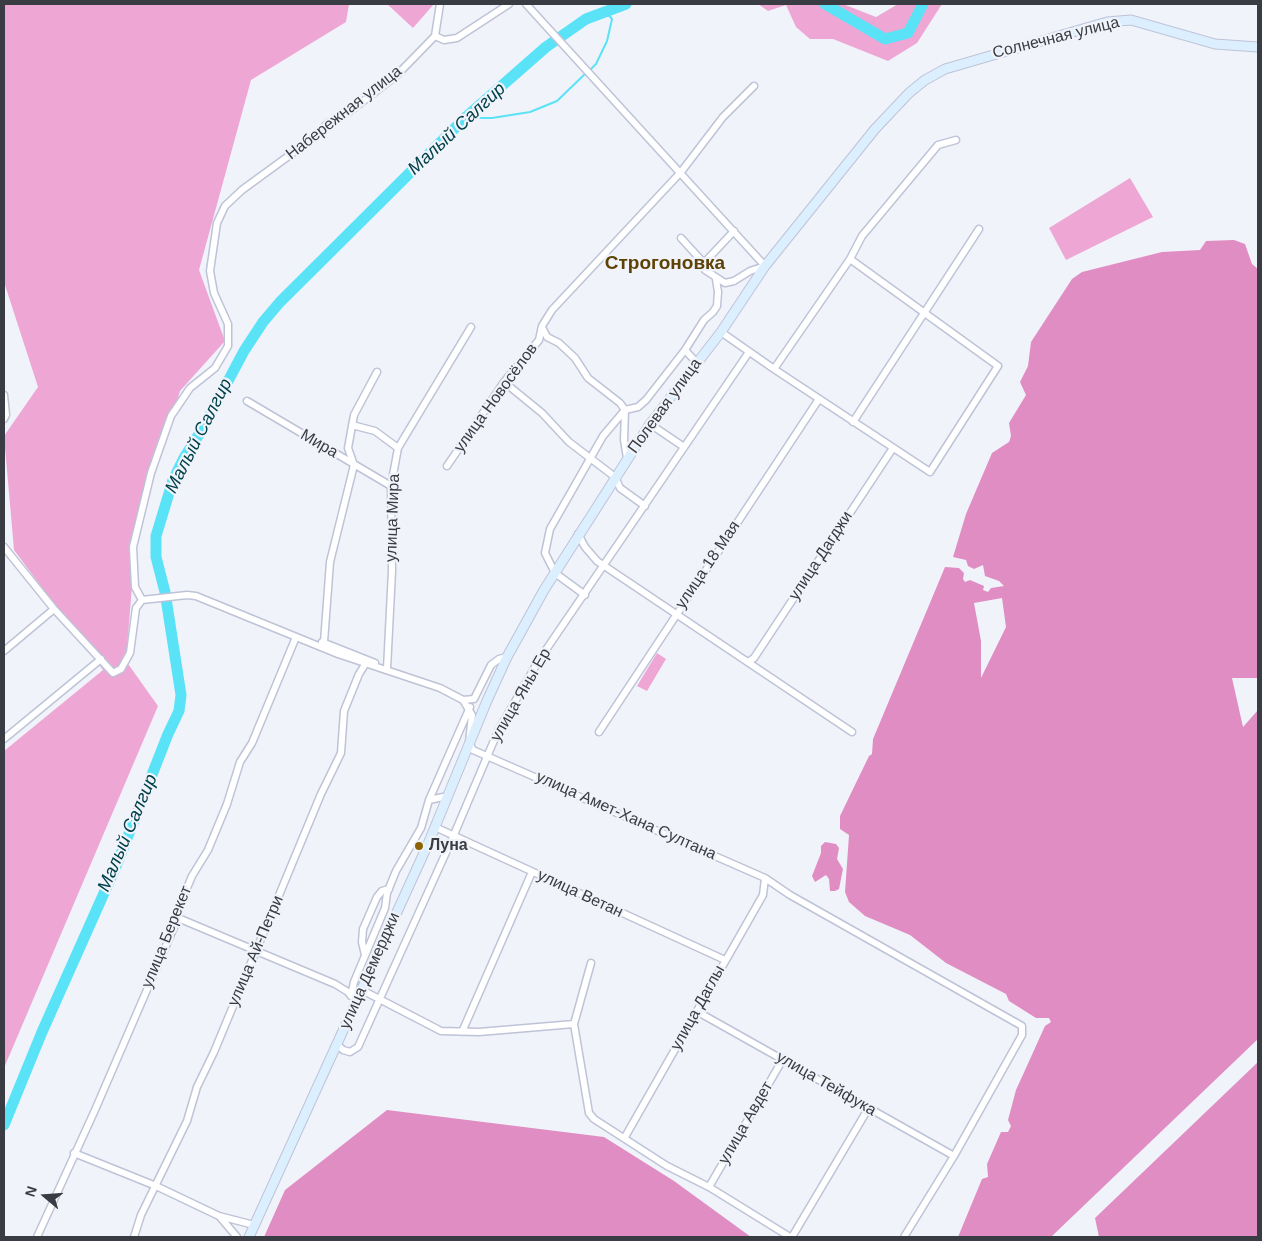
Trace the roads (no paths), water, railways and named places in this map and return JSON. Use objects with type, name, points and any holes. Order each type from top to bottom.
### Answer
[{"type":"main road","name":"Солнечная улица","points":[[875,129],[909,93],[925,80],[945,69],[1107,22],[1131,20],[1215,44],[1258,47]]},
{"type":"main road","name":"Полевая улица","points":[[486,703],[507,657],[555,573],[578,534],[650,424],[721,332],[766,266],[875,129]]},
{"type":"main road","name":"улица Демерджи","points":[[249,1237],[338,1044],[353,1000],[360,989],[435,827],[486,703]]},
{"type":"street","points":[[440,4],[435,36],[444,40],[457,38],[509,4]]},
{"type":"street","points":[[526,4],[766,266],[750,271],[734,281],[725,283],[716,279],[705,270],[703,264],[681,238]]},
{"type":"street","name":"Набережная улица","points":[[142,600],[135,587],[133,547],[145,496],[171,416],[190,388],[215,368],[228,346],[228,324],[214,293],[210,271],[217,223],[225,206],[252,182],[305,144],[328,124],[349,112],[396,76],[435,36]]},
{"type":"street","name":"улица Новосёлов","points":[[447,466],[504,382],[539,340],[542,326],[552,310],[681,172],[723,117],[754,86]]},
{"type":"street","points":[[774,369],[850,259],[862,236],[938,145],[956,140]]},
{"type":"street","points":[[853,422],[979,229]]},
{"type":"street","points":[[703,264],[734,231]]},
{"type":"street","points":[[721,332],[930,472],[998,366],[850,259]]},
{"type":"street","points":[[584,596],[555,573],[545,553],[550,528],[566,505],[582,470],[591,459],[603,436],[625,410],[638,407],[646,400],[685,350],[704,320],[717,306],[718,292],[716,279]]},
{"type":"street","points":[[542,326],[547,337],[559,343],[575,358],[588,378],[620,402],[625,410],[624,440],[627,458]]},
{"type":"street","name":"улица Мира","points":[[387,669],[392,571],[391,486],[398,448],[471,327]]},
{"type":"street","points":[[539,340],[547,337]]},
{"type":"street","points":[[685,350],[696,363]]},
{"type":"street","name":"улица Яны Ер","points":[[338,1044],[343,1050],[350,1052],[358,1047],[378,999],[453,837],[486,756],[509,711],[539,660],[749,352]]},
{"type":"street","points":[[324,642],[330,562],[354,465],[348,448],[354,415],[377,372]]},
{"type":"street","points":[[504,382],[542,413],[569,442],[615,477],[620,488],[645,506]]},
{"type":"street","points":[[4,395],[6,415],[4,419]]},
{"type":"street","name":"улица 18 Мая","points":[[599,732],[819,399]]},
{"type":"street","name":"Мира","points":[[246,401],[391,486]]},
{"type":"street","points":[[650,424],[684,447]]},
{"type":"street","points":[[352,426],[375,431],[398,448]]},
{"type":"street","name":"улица Дагджи","points":[[748,662],[754,658],[893,448]]},
{"type":"street","points":[[578,534],[591,555],[852,732]]},
{"type":"street","points":[[4,547],[54,609],[113,673],[120,669],[130,653],[136,608],[142,600],[187,594],[296,637],[387,669]]},
{"type":"street","points":[[4,651],[54,609]]},
{"type":"street","name":"улица Берекет","points":[[36,1237],[95,1110],[178,918],[178,907],[192,876],[208,850],[228,804],[240,762],[252,743],[296,637]]},
{"type":"street","points":[[312,642],[324,642],[387,669],[440,688],[463,700],[470,708],[472,715],[469,745]]},
{"type":"street","points":[[178,918],[255,952],[335,984],[353,1000],[365,955],[385,908],[389,889],[396,871],[420,828],[429,800],[474,698],[491,665],[499,659],[507,657]]},
{"type":"street","points":[[4,739],[101,659]]},
{"type":"street","name":"улица Ай-Петри","points":[[134,1237],[141,1215],[156,1186],[175,1141],[187,1121],[197,1087],[321,794],[341,753],[344,711],[359,674],[366,663]]},
{"type":"street","points":[[463,700],[474,698]]},
{"type":"street","name":"улица Амет-Хана Султана","points":[[469,745],[472,750],[765,878],[790,895],[1022,1026],[1022,1035],[954,1156]]},
{"type":"street","points":[[429,800],[448,796]]},
{"type":"street","name":"улица Ветан","points":[[435,827],[453,837],[725,960]]},
{"type":"street","points":[[462,1032],[532,872]]},
{"type":"street","name":"улица Даглы","points":[[625,1137],[698,1012],[763,894],[765,878]]},
{"type":"street","points":[[365,955],[362,942],[363,928],[377,897],[382,891],[389,889]]},
{"type":"street","points":[[591,963],[574,1024],[589,1113],[594,1119],[625,1137],[667,1166],[709,1188],[791,1237],[868,1109]]},
{"type":"street","points":[[360,989],[441,1031],[462,1032],[574,1024]]},
{"type":"street","name":"улица Тейфука","points":[[698,1012],[954,1156]]},
{"type":"street","name":"улица Авдет","points":[[709,1188],[783,1060]]},
{"type":"street","points":[[74,1153],[156,1186],[219,1216],[254,1225]]},
{"type":"street","points":[[904,1237],[954,1156]]},
{"type":"street","points":[[219,1216],[237,1237]]},
{"type":"waterway","name":"Малый Салгир","points":[[4,1125],[42,1032],[117,864],[168,734],[179,711],[181,695],[165,592],[156,557],[156,536],[173,480],[184,458],[203,428],[244,351],[263,322],[280,302],[465,118],[546,47],[586,19],[626,4]]},
{"type":"waterway","name":"Малый Салгир","points":[[825,4],[885,39],[908,33],[923,4]]},
{"type":"waterway","points":[[590,70],[596,64],[607,41],[612,19],[605,11]]},
{"type":"waterway","points":[[465,118],[492,118],[530,112],[557,101],[586,73]]},
{"type":"place","name":"Луна","points":[[419,846]]},
{"type":"district","name":"Строгоновка","points":[[665,264]]}]
